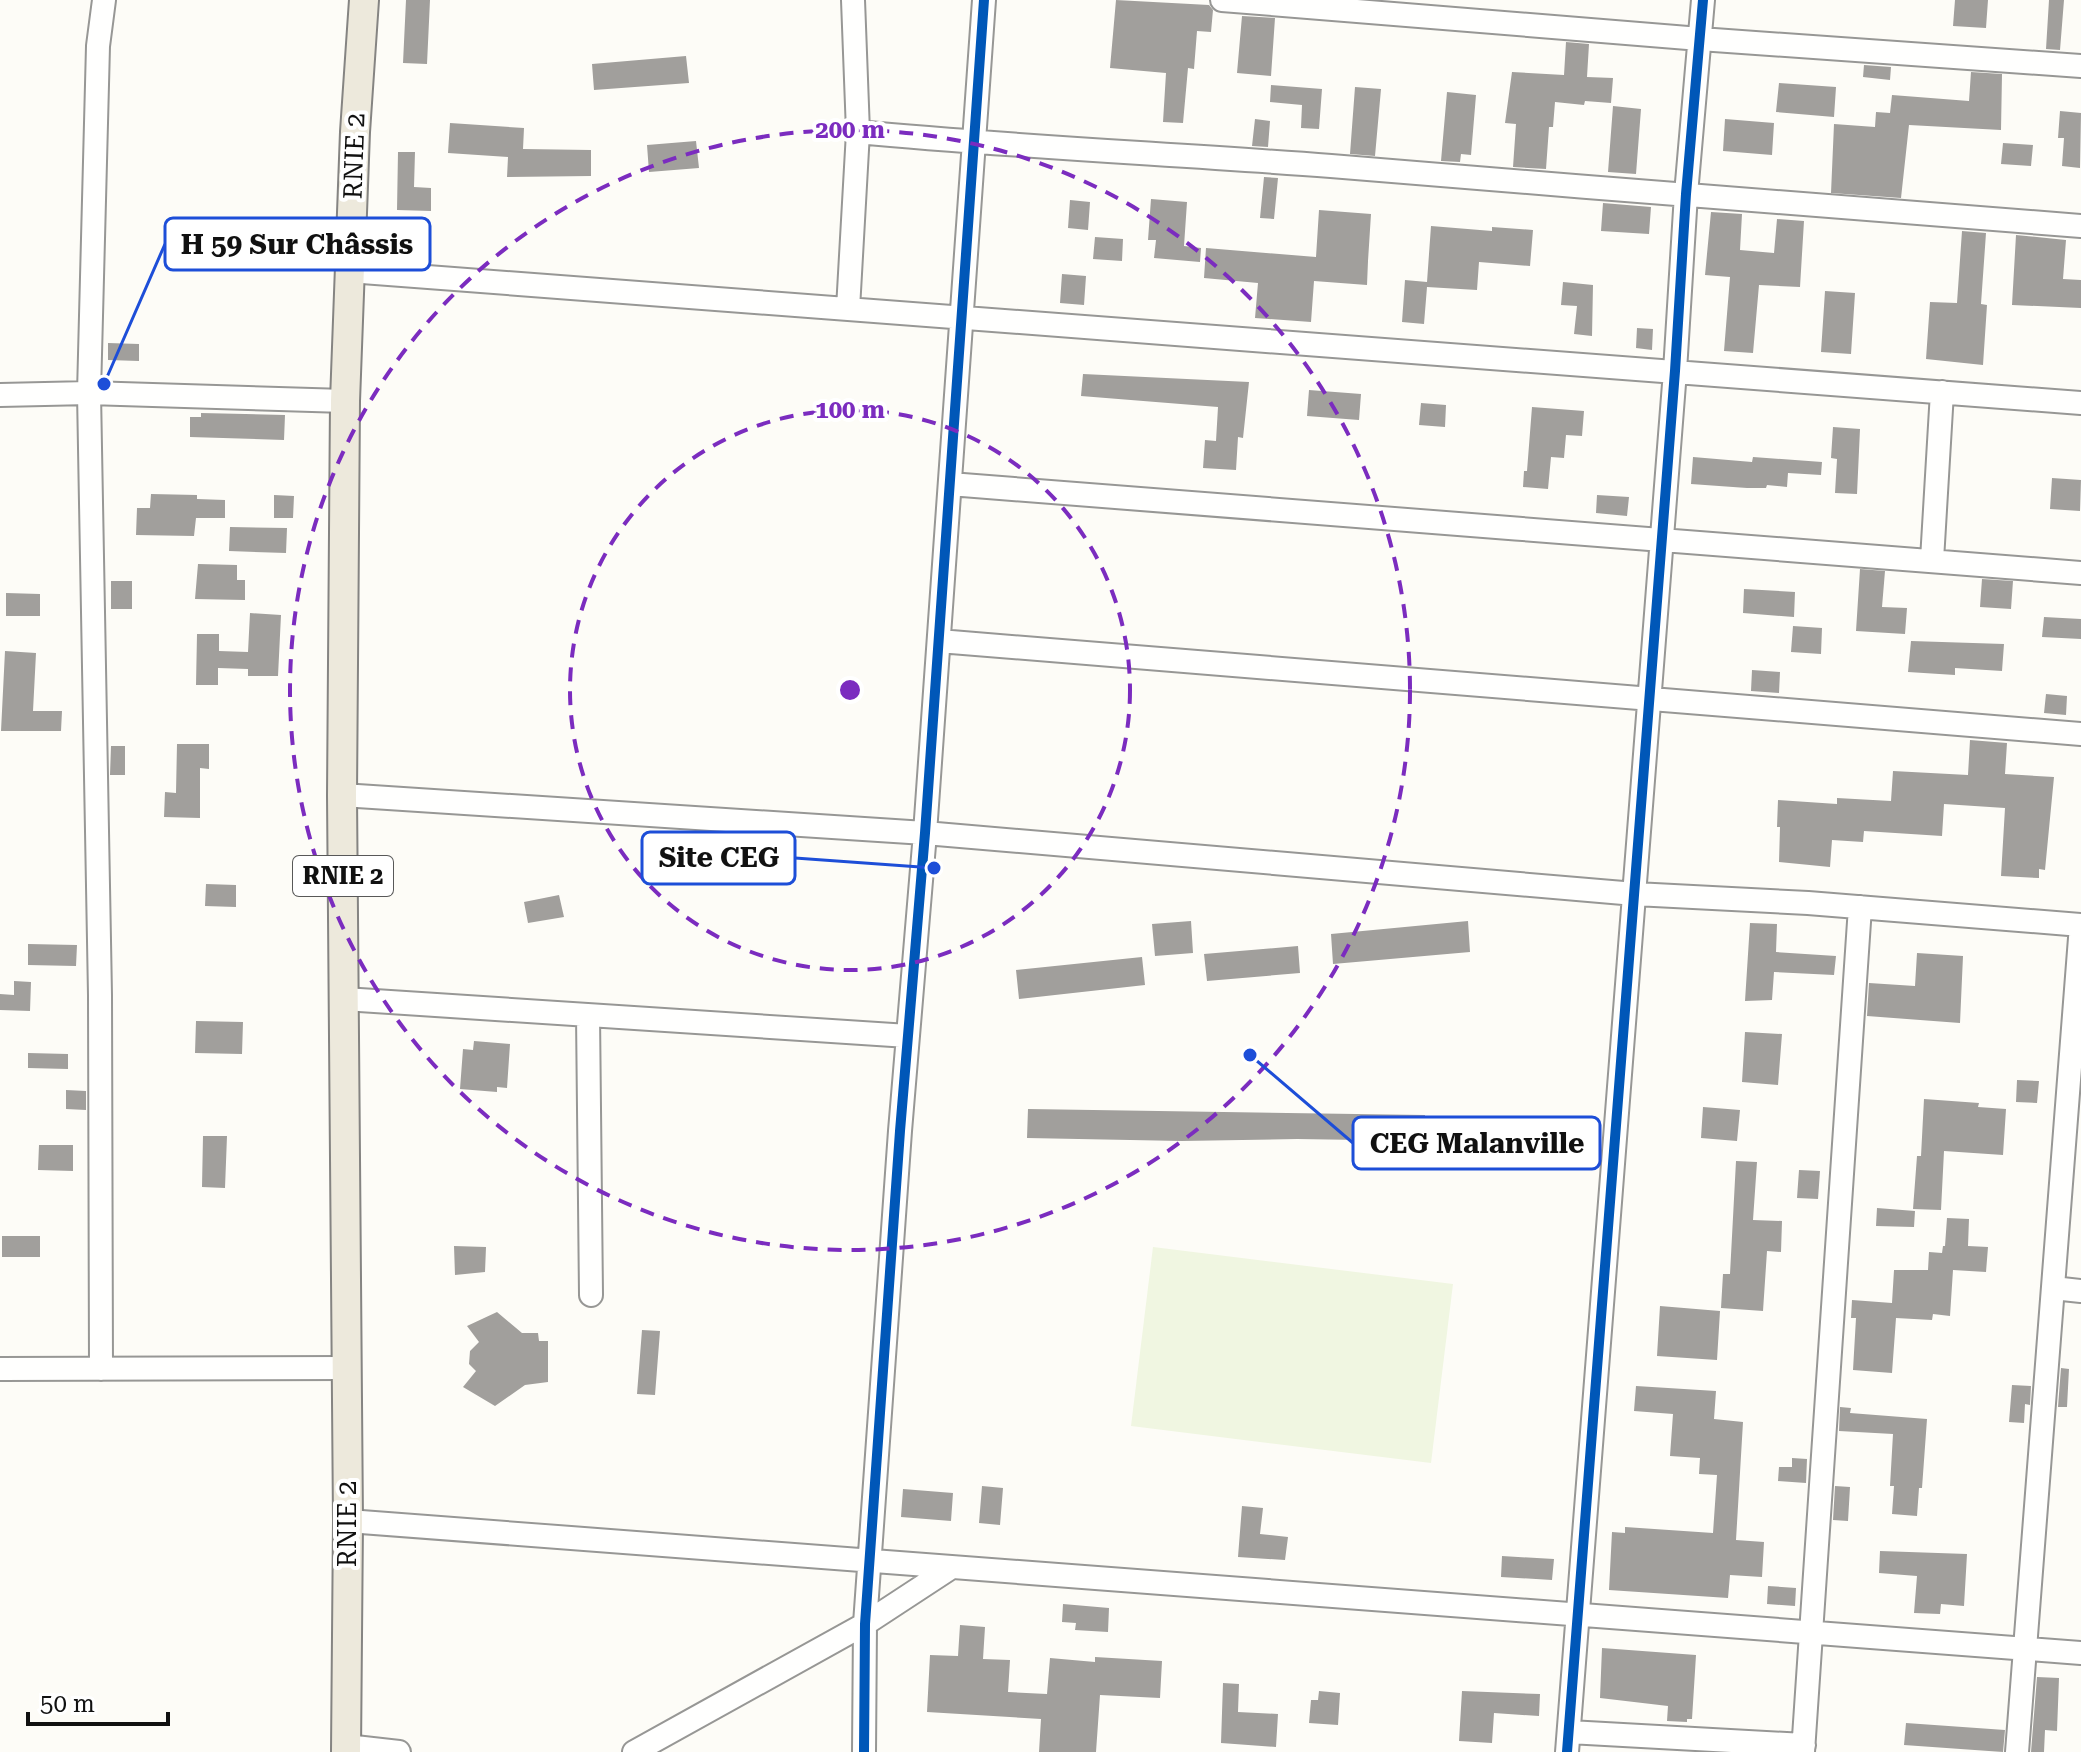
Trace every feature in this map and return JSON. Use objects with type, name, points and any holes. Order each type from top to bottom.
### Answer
[{"type":"main road","name":"RNIE 2","points":[[346,1749],[348,1521],[342,795],[345,401],[356,104],[364,0]]},
{"type":"street","points":[[101,1369],[101,1011],[89,393],[98,46],[104,0]]},
{"type":"street","points":[[848,309],[858,132],[853,0]]},
{"type":"street","points":[[864,1752],[865,1624],[984,0]]},
{"type":"street","points":[[1222,0],[2081,66]]},
{"type":"street","points":[[1703,0],[1568,1742],[1804,1749],[1860,907]]},
{"type":"street","points":[[858,132],[2081,226]]},
{"type":"street","points":[[349,271],[2081,403]]},
{"type":"street","points":[[1932,560],[1942,392]]},
{"type":"street","points":[[0,395],[89,393],[345,401]]},
{"type":"street","points":[[950,484],[1224,508],[1662,538],[2081,573]]},
{"type":"street","points":[[939,641],[2081,734]]},
{"type":"street","points":[[342,795],[925,833],[1635,894],[1860,907],[2081,925],[2017,1752]]},
{"type":"street","points":[[344,999],[908,1036]]},
{"type":"street","points":[[588,1015],[591,1295]]},
{"type":"street","points":[[2053,1288],[2081,1291]]},
{"type":"street","points":[[0,1369],[346,1368]]},
{"type":"street","points":[[348,1521],[2081,1653]]},
{"type":"street","points":[[634,1752],[865,1624],[952,1567]]},
{"type":"street","points":[[346,1749],[399,1752]]},
{"type":"green space","points":[[1153,1247],[1453,1284],[1431,1463],[1131,1426]]},
{"type":"building","points":[[406,0],[430,0],[427,64],[403,63]]},
{"type":"building","points":[[1116,0],[1209,5],[1213,10],[1211,32],[1197,31],[1194,69],[1188,68],[1183,123],[1163,122],[1166,73],[1110,68]]},
{"type":"building","points":[[1955,0],[1988,0],[1986,28],[1953,26]]},
{"type":"building","points":[[2049,0],[2064,0],[2060,50],[2046,49]]},
{"type":"building","points":[[1242,16],[1275,18],[1271,76],[1237,73]]},
{"type":"building","points":[[1566,42],[1589,44],[1587,77],[1613,78],[1611,103],[1585,101],[1584,105],[1555,102],[1553,127],[1549,127],[1546,169],[1513,167],[1516,124],[1505,123],[1512,72],[1564,75]]},
{"type":"building","points":[[686,56],[689,83],[594,90],[592,64]]},
{"type":"building","points":[[1864,65],[1891,67],[1890,80],[1863,77]]},
{"type":"building","points":[[1971,72],[2002,74],[2001,130],[1909,125],[1901,198],[1831,193],[1834,124],[1875,127],[1876,112],[1890,113],[1892,95],[1969,101]]},
{"type":"building","points":[[1779,83],[1836,87],[1834,117],[1776,112]]},
{"type":"building","points":[[1271,85],[1322,89],[1319,129],[1301,128],[1302,105],[1270,102]]},
{"type":"building","points":[[1355,87],[1381,89],[1375,156],[1350,154]]},
{"type":"building","points":[[1447,92],[1476,95],[1471,155],[1461,154],[1460,162],[1441,161]]},
{"type":"building","points":[[1613,106],[1641,109],[1636,174],[1608,172]]},
{"type":"building","points":[[2060,111],[2081,113],[2080,168],[2062,166],[2064,138],[2058,138]]},
{"type":"building","points":[[1255,119],[1270,121],[1268,147],[1252,146]]},
{"type":"building","points":[[1725,119],[1774,123],[1772,155],[1723,151]]},
{"type":"building","points":[[450,123],[524,128],[523,149],[591,150],[591,176],[507,177],[508,157],[448,153]]},
{"type":"building","points":[[696,141],[699,168],[649,172],[647,145]]},
{"type":"building","points":[[2003,143],[2033,145],[2031,166],[2001,164]]},
{"type":"building","points":[[398,152],[415,152],[414,187],[431,188],[431,211],[397,210]]},
{"type":"building","points":[[1264,177],[1278,178],[1274,219],[1260,218]]},
{"type":"building","points":[[1151,199],[1187,202],[1184,246],[1201,248],[1200,262],[1154,258],[1156,240],[1148,240]]},
{"type":"building","points":[[1070,200],[1090,202],[1088,230],[1068,228]]},
{"type":"building","points":[[1603,203],[1651,207],[1649,234],[1601,231]]},
{"type":"building","points":[[1319,210],[1371,214],[1367,285],[1314,281],[1311,322],[1255,318],[1258,283],[1204,278],[1206,248],[1316,257]]},
{"type":"building","points":[[1711,212],[1742,214],[1740,250],[1774,253],[1777,219],[1804,221],[1800,287],[1759,285],[1753,353],[1724,351],[1730,277],[1705,275]]},
{"type":"building","points":[[1431,226],[1492,231],[1492,227],[1533,230],[1530,266],[1479,262],[1477,290],[1427,287],[1424,324],[1402,322],[1405,280],[1427,282]]},
{"type":"building","points":[[1962,231],[1986,233],[1981,304],[1987,305],[1983,365],[1926,359],[1930,302],[1957,303]]},
{"type":"building","points":[[2016,235],[2066,240],[2063,279],[2081,280],[2081,308],[2012,305]]},
{"type":"building","points":[[1095,237],[1123,239],[1122,261],[1093,259]]},
{"type":"building","points":[[1062,274],[1086,276],[1084,305],[1060,303]]},
{"type":"building","points":[[1563,282],[1593,285],[1592,336],[1574,334],[1577,306],[1561,305]]},
{"type":"building","points":[[1825,291],[1855,293],[1851,354],[1821,352]]},
{"type":"building","points":[[1637,328],[1653,329],[1652,350],[1636,348]]},
{"type":"building","points":[[108,343],[139,344],[139,361],[108,360]]},
{"type":"building","points":[[1083,374],[1249,382],[1243,438],[1238,437],[1236,470],[1203,468],[1205,440],[1216,441],[1218,407],[1081,396]]},
{"type":"building","points":[[1309,390],[1361,394],[1359,420],[1307,416]]},
{"type":"building","points":[[1421,403],[1446,405],[1445,427],[1419,425]]},
{"type":"building","points":[[1532,407],[1584,411],[1582,436],[1566,435],[1564,458],[1551,457],[1548,489],[1523,487]]},
{"type":"building","points":[[201,413],[285,415],[284,440],[190,437],[190,417],[201,417]]},
{"type":"building","points":[[1833,427],[1860,429],[1857,494],[1835,493],[1837,459],[1831,458]]},
{"type":"building","points":[[1693,457],[1752,462],[1753,457],[1822,462],[1821,475],[1788,473],[1787,487],[1691,484]]},
{"type":"building","points":[[2052,478],[2081,480],[2080,511],[2050,509]]},
{"type":"building","points":[[151,494],[197,495],[197,499],[225,500],[225,518],[196,518],[194,536],[136,535],[137,508],[150,508]]},
{"type":"building","points":[[274,495],[294,496],[293,518],[274,518]]},
{"type":"building","points":[[1597,495],[1629,497],[1627,516],[1596,513]]},
{"type":"building","points":[[230,527],[287,528],[286,553],[229,551]]},
{"type":"building","points":[[198,564],[237,565],[237,580],[245,580],[245,600],[195,599]]},
{"type":"building","points":[[1860,569],[1885,571],[1882,607],[1907,608],[1905,634],[1856,631]]},
{"type":"building","points":[[1982,579],[2013,581],[2011,609],[1980,607]]},
{"type":"building","points":[[111,581],[132,581],[132,609],[111,609]]},
{"type":"building","points":[[1744,589],[1795,592],[1794,617],[1743,613]]},
{"type":"building","points":[[6,593],[40,594],[40,616],[6,616]]},
{"type":"building","points":[[250,613],[281,615],[278,676],[248,676],[248,669],[218,668],[218,685],[196,685],[197,634],[219,634],[219,651],[248,652]]},
{"type":"building","points":[[2044,617],[2081,619],[2081,639],[2042,637]]},
{"type":"building","points":[[1793,626],[1822,628],[1821,654],[1791,652]]},
{"type":"building","points":[[1911,641],[2004,644],[2002,671],[1955,668],[1955,675],[1908,672]]},
{"type":"building","points":[[5,651],[36,653],[33,711],[62,711],[61,731],[1,731]]},
{"type":"building","points":[[1752,670],[1780,672],[1779,693],[1751,691]]},
{"type":"building","points":[[2046,694],[2067,696],[2066,715],[2044,713]]},
{"type":"building","points":[[1970,740],[2007,743],[2005,774],[2054,777],[2045,870],[2039,869],[2039,878],[2001,876],[2005,808],[1944,804],[1942,836],[1864,831],[1863,842],[1832,840],[1830,867],[1779,862],[1778,800],[1837,804],[1837,798],[1891,801],[1893,771],[1968,775]]},
{"type":"building","points":[[177,744],[209,744],[209,769],[200,768],[200,818],[164,817],[165,792],[176,793]]},
{"type":"building","points":[[111,746],[125,746],[125,775],[110,775]]},
{"type":"building","points":[[206,884],[236,885],[236,907],[205,906]]},
{"type":"building","points":[[559,895],[564,917],[528,923],[524,902]]},
{"type":"building","points":[[1191,921],[1193,953],[1155,956],[1152,924]]},
{"type":"building","points":[[1468,921],[1470,952],[1333,964],[1331,934]]},
{"type":"building","points":[[1750,923],[1777,924],[1776,952],[1836,956],[1834,975],[1774,972],[1772,1000],[1745,1001]]},
{"type":"building","points":[[28,944],[77,945],[76,966],[28,965]]},
{"type":"building","points":[[1298,946],[1300,973],[1207,981],[1204,954]]},
{"type":"building","points":[[1917,953],[1963,956],[1960,1023],[1867,1016],[1869,983],[1915,986]]},
{"type":"building","points":[[1142,957],[1145,985],[1019,999],[1016,970]]},
{"type":"building","points":[[14,981],[31,982],[30,1011],[0,1010],[0,994],[14,995]]},
{"type":"building","points":[[196,1021],[243,1022],[242,1054],[195,1053]]},
{"type":"building","points":[[1745,1032],[1782,1034],[1778,1085],[1742,1082]]},
{"type":"building","points":[[474,1041],[510,1044],[507,1088],[497,1087],[497,1092],[460,1089],[463,1049],[473,1050]]},
{"type":"building","points":[[28,1053],[68,1054],[68,1069],[28,1068]]},
{"type":"building","points":[[2017,1080],[2039,1081],[2037,1103],[2016,1102]]},
{"type":"building","points":[[66,1090],[86,1091],[86,1110],[66,1109]]},
{"type":"building","points":[[1924,1099],[1979,1103],[1978,1107],[2006,1109],[2003,1155],[1944,1151],[1941,1210],[1913,1209],[1917,1156],[1921,1156]]},
{"type":"building","points":[[1703,1107],[1740,1110],[1737,1141],[1701,1138]]},
{"type":"building","points":[[1028,1109],[1425,1115],[1425,1141],[1027,1138]]},
{"type":"building","points":[[203,1136],[227,1136],[225,1188],[202,1187]]},
{"type":"building","points":[[39,1145],[73,1145],[73,1171],[38,1170]]},
{"type":"building","points":[[1736,1161],[1757,1162],[1753,1220],[1782,1221],[1781,1252],[1767,1251],[1763,1311],[1721,1308],[1723,1274],[1730,1274]]},
{"type":"building","points":[[1799,1170],[1820,1171],[1818,1199],[1797,1198]]},
{"type":"building","points":[[1877,1208],[1915,1211],[1914,1227],[1876,1226]]},
{"type":"building","points":[[1947,1218],[1969,1219],[1968,1246],[1988,1247],[1986,1272],[1953,1270],[1950,1316],[1933,1314],[1932,1320],[1896,1318],[1892,1373],[1853,1370],[1856,1318],[1851,1318],[1852,1300],[1892,1303],[1894,1270],[1928,1270],[1929,1252],[1942,1253],[1945,1246]]},
{"type":"building","points":[[2,1236],[40,1236],[40,1257],[2,1257]]},
{"type":"building","points":[[454,1246],[486,1247],[485,1272],[455,1275]]},
{"type":"building","points":[[1660,1306],[1720,1311],[1717,1360],[1657,1356]]},
{"type":"building","points":[[497,1312],[522,1333],[538,1333],[539,1341],[548,1341],[548,1382],[525,1385],[495,1406],[463,1387],[476,1371],[469,1364],[470,1351],[479,1342],[467,1326]]},
{"type":"building","points":[[642,1330],[660,1331],[655,1395],[637,1394]]},
{"type":"building","points":[[2061,1368],[2069,1369],[2067,1407],[2058,1407]]},
{"type":"building","points":[[2012,1385],[2031,1386],[2030,1405],[2025,1404],[2024,1423],[2009,1422]]},
{"type":"building","points":[[1636,1386],[1716,1391],[1714,1419],[1743,1422],[1736,1540],[1764,1542],[1762,1577],[1730,1575],[1728,1598],[1609,1590],[1612,1532],[1625,1533],[1625,1527],[1713,1533],[1717,1475],[1699,1474],[1700,1458],[1670,1456],[1673,1414],[1634,1411]]},
{"type":"building","points":[[1840,1407],[1851,1408],[1850,1413],[1927,1419],[1917,1516],[1892,1514],[1893,1434],[1839,1431]]},
{"type":"building","points":[[1792,1458],[1807,1459],[1806,1483],[1778,1481],[1779,1467],[1792,1467]]},
{"type":"building","points":[[982,1486],[1003,1488],[1000,1525],[979,1523]]},
{"type":"building","points":[[1835,1486],[1850,1487],[1848,1521],[1833,1520]]},
{"type":"building","points":[[903,1489],[953,1493],[951,1521],[901,1517]]},
{"type":"building","points":[[1242,1506],[1263,1508],[1260,1534],[1288,1537],[1285,1560],[1238,1557]]},
{"type":"building","points":[[1880,1551],[1967,1554],[1964,1606],[1941,1604],[1940,1614],[1914,1613],[1917,1576],[1879,1573]]},
{"type":"building","points":[[1502,1556],[1554,1559],[1552,1580],[1501,1577]]},
{"type":"building","points":[[1768,1586],[1796,1588],[1795,1606],[1767,1604]]},
{"type":"building","points":[[1063,1604],[1109,1608],[1108,1632],[1075,1630],[1076,1623],[1062,1622]]},
{"type":"building","points":[[960,1625],[985,1627],[983,1659],[1010,1660],[1008,1692],[1047,1694],[1050,1658],[1095,1662],[1095,1657],[1162,1661],[1160,1698],[1100,1695],[1096,1752],[1039,1752],[1041,1719],[927,1712],[930,1655],[958,1656]]},
{"type":"building","points":[[1602,1648],[1696,1655],[1692,1719],[1687,1719],[1687,1722],[1667,1721],[1668,1706],[1600,1698]]},
{"type":"building","points":[[2037,1677],[2059,1678],[2057,1731],[2045,1730],[2044,1752],[2031,1752]]},
{"type":"building","points":[[1223,1683],[1239,1684],[1238,1712],[1278,1714],[1276,1747],[1221,1743]]},
{"type":"building","points":[[1319,1691],[1340,1693],[1338,1725],[1309,1723],[1311,1700],[1318,1700]]},
{"type":"building","points":[[1462,1691],[1540,1694],[1539,1716],[1494,1713],[1492,1743],[1459,1741]]},
{"type":"building","points":[[1906,1723],[2005,1730],[2003,1752],[1904,1745]]},
{"type":"cycle path","points":[[864,1752],[865,1624],[984,0]]},
{"type":"cycle path","points":[[1567,1752],[1703,0]]},
{"type":"place","name":"H 59 Sur Châssis","points":[[104,384]]},
{"type":"place","name":"Site CEG","points":[[934,868]]},
{"type":"place","name":"CEG Malanville","points":[[1250,1055]]}]
